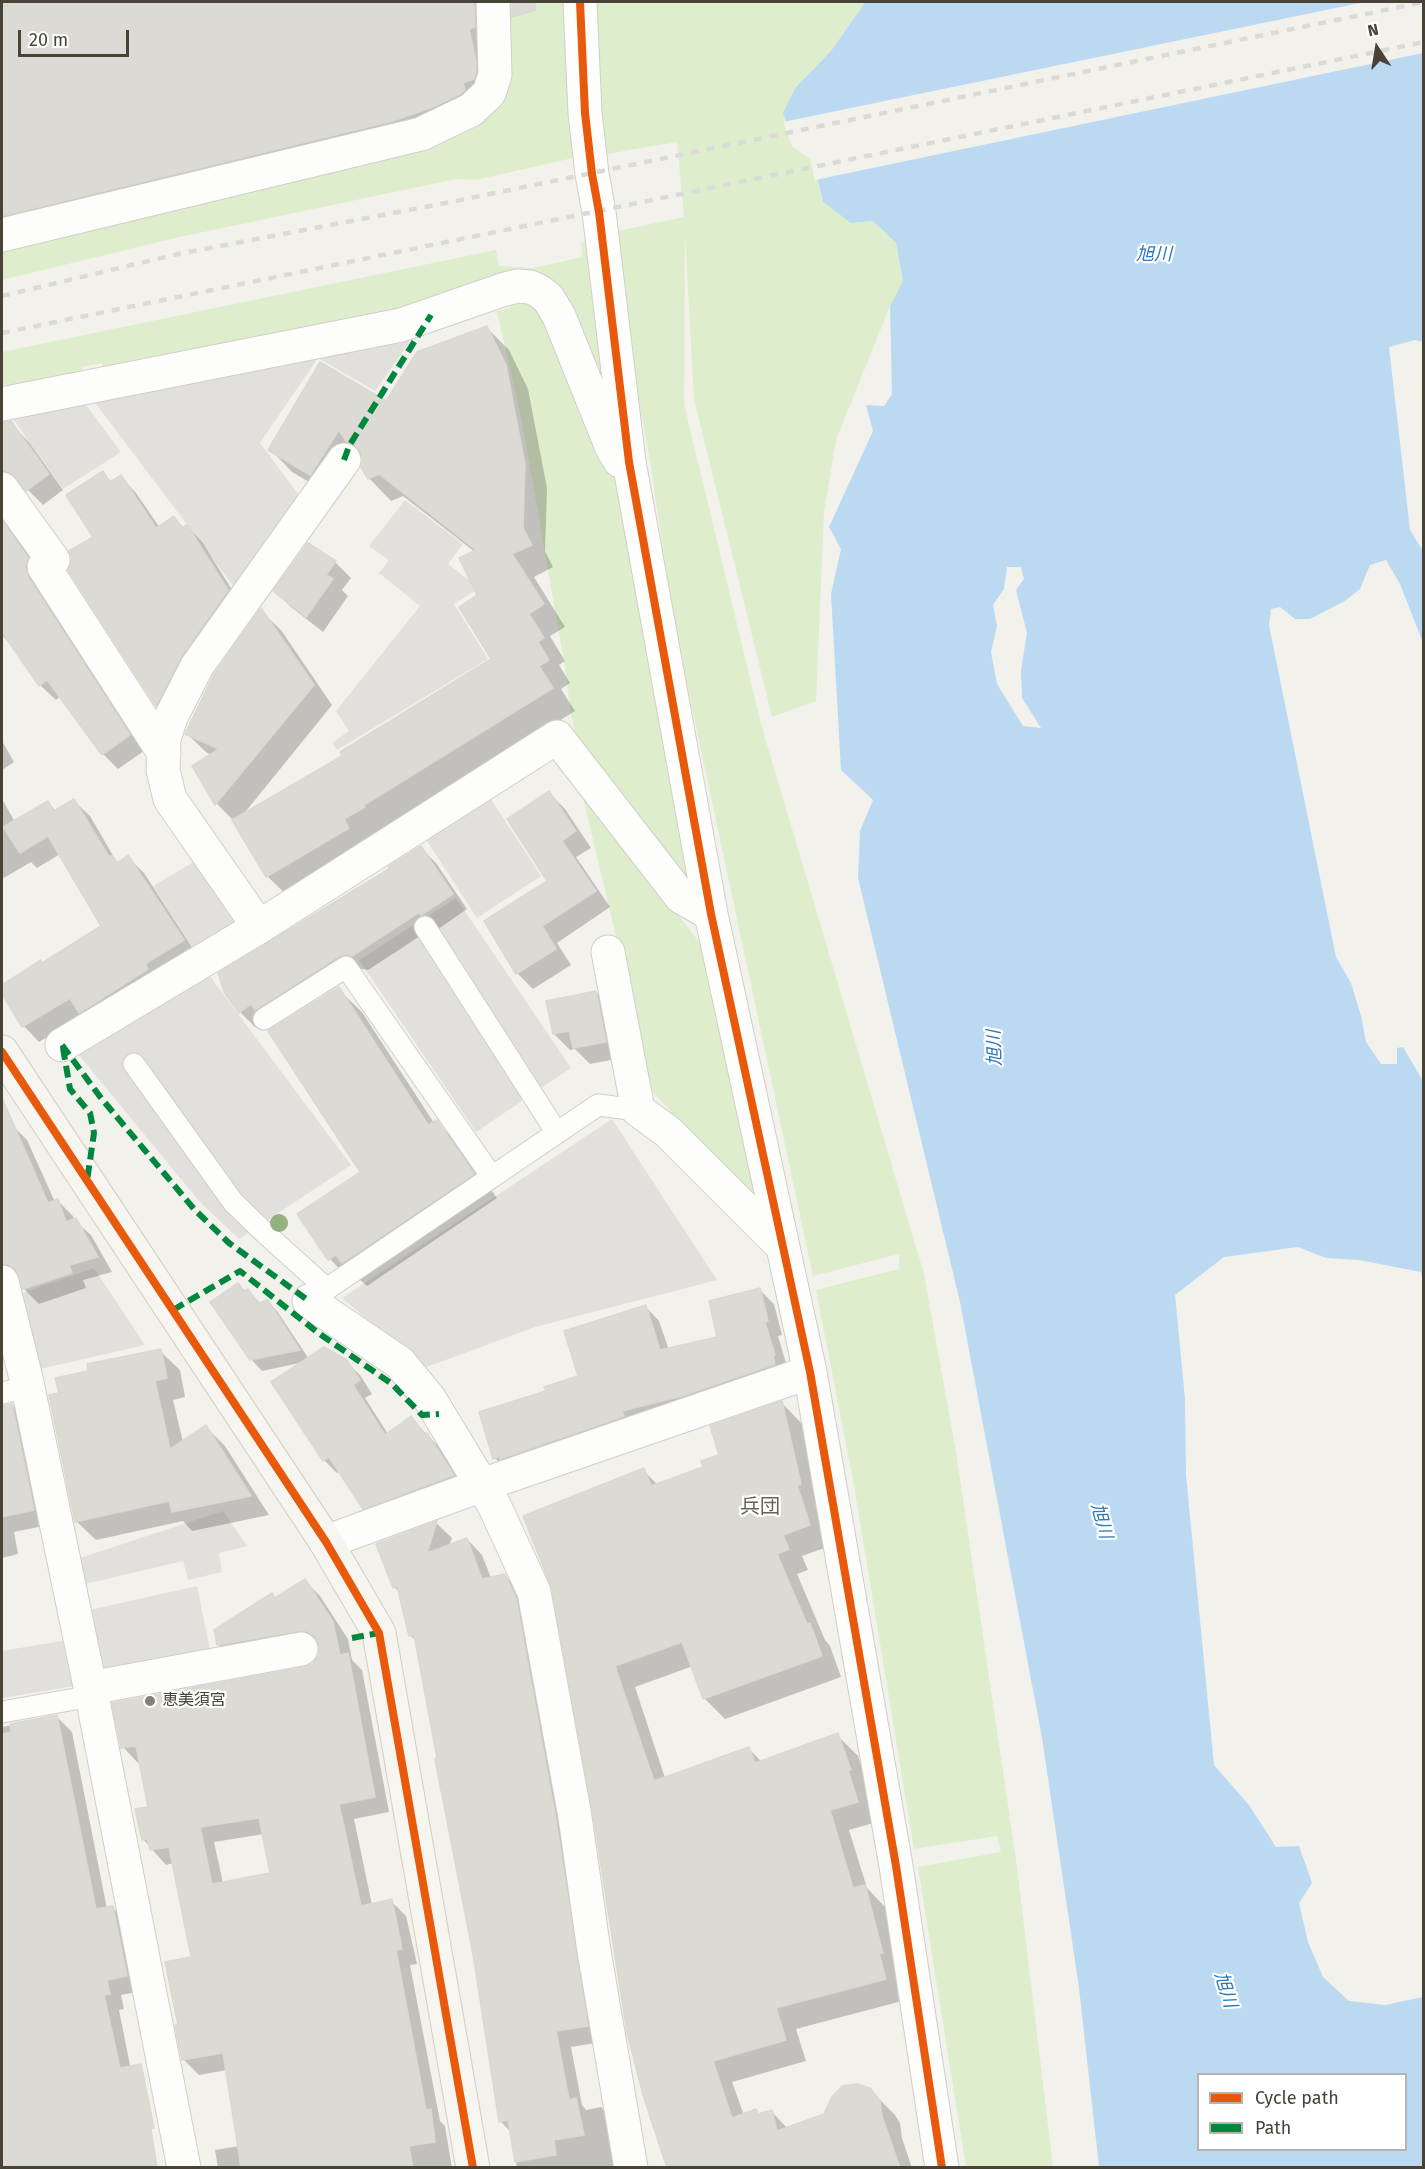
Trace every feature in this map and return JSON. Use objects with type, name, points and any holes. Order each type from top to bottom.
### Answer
[{"type":"street","points":[[2,235],[421,134],[471,110],[489,93],[495,75],[493,2]]},
{"type":"street","points":[[580,2],[585,113],[633,485],[711,914],[810,1372],[896,1866],[942,2168]]},
{"type":"street","points":[[2,404],[401,325],[502,290],[517,286],[530,287],[548,298],[559,316],[612,448],[633,485]]},
{"type":"street","points":[[259,927],[170,799],[163,770],[164,739],[171,717],[197,666],[344,460]]},
{"type":"street","points":[[2,489],[53,561],[44,567],[164,753]]},
{"type":"street","points":[[62,1045],[259,927],[557,738],[681,897],[711,914]]},
{"type":"street","points":[[608,952],[638,1110],[668,1132],[783,1247]]},
{"type":"street","points":[[2,1052],[326,1542],[379,1633],[473,2168]]},
{"type":"street","points":[[2,1282],[15,1390],[91,1692],[184,2168]]},
{"type":"street","points":[[318,1295],[400,1363],[429,1398],[494,1505],[534,1592],[575,1817],[594,1951],[631,2168]]},
{"type":"street","points":[[326,1542],[482,1485],[810,1372]]},
{"type":"street","points":[[91,1692],[301,1649]]},
{"type":"lane","points":[[425,927],[557,1133]]},
{"type":"lane","points":[[264,1019],[346,967],[492,1177]]},
{"type":"lane","points":[[134,1064],[233,1202],[267,1235],[318,1295],[598,1105],[638,1110]]},
{"type":"lane","points":[[2,1712],[91,1692]]},
{"type":"green space","points":[[498,2],[566,2],[568,108],[573,158],[476,180],[456,179],[175,238],[2,280],[2,243],[478,114]]},
{"type":"green space","points":[[592,2],[865,2],[831,51],[796,87],[813,157],[851,223],[873,221],[896,243],[903,281],[890,306],[836,440],[824,512],[816,701],[772,717],[694,399],[685,234],[684,404],[761,724],[924,1274],[956,1452],[1017,1867],[1053,2167],[966,2167],[918,1867],[1001,1852],[997,1836],[914,1849],[853,1480],[816,1290],[899,1269],[899,1254],[813,1276],[673,618],[650,461],[617,279],[618,231],[684,217],[677,142],[601,155]]},
{"type":"green space","points":[[592,240],[617,444],[555,288],[505,280],[323,328],[104,370],[102,363],[82,367],[83,375],[2,392],[2,352],[496,250],[499,266],[534,268],[582,257],[581,242]]},
{"type":"green space","points":[[509,296],[539,304],[613,468],[694,878],[681,881],[576,735],[522,422],[497,311],[511,308]]},
{"type":"green space","points":[[580,785],[702,946],[764,1214],[653,1092]]},
{"type":"shaded area","points":[[405,330],[409,343],[375,391],[318,358],[260,443],[304,502],[238,592],[90,396]]},
{"type":"shaded area","points":[[80,397],[121,452],[63,489],[9,413]]},
{"type":"shaded area","points":[[405,500],[463,544],[448,564],[467,579],[501,565],[505,572],[454,604],[488,659],[337,750],[332,743],[349,731],[336,711],[420,606],[379,573],[389,560],[369,546]]},
{"type":"shaded area","points":[[489,796],[541,876],[477,918],[425,838]]},
{"type":"shaded area","points":[[197,860],[237,917],[226,937],[195,953],[153,886]]},
{"type":"shaded area","points":[[456,898],[571,1068],[476,1132],[359,960]]},
{"type":"shaded area","points":[[206,971],[351,1165],[239,1239],[199,1201],[74,1049]]},
{"type":"shaded area","points":[[612,1119],[717,1280],[535,1327],[424,1368],[342,1298]]},
{"type":"shaded area","points":[[94,1268],[145,1345],[40,1369],[22,1293]]},
{"type":"shaded area","points":[[223,1511],[247,1546],[219,1553],[222,1572],[188,1580],[183,1561],[85,1584],[80,1558]]},
{"type":"shaded area","points":[[197,1586],[211,1655],[102,1675],[90,1610]]},
{"type":"shaded area","points":[[67,1640],[75,1686],[2,1698],[2,1651]]},
{"type":"water","name":"旭川","points":[[865,2],[1423,2],[1423,342],[1415,340],[1389,347],[1410,530],[1423,551],[1423,643],[1400,584],[1386,560],[1370,565],[1360,589],[1345,601],[1310,619],[1295,619],[1280,607],[1271,609],[1269,625],[1336,957],[1351,983],[1366,1042],[1381,1064],[1397,1064],[1397,1048],[1403,1047],[1423,1081],[1423,1280],[1421,1272],[1359,1260],[1326,1258],[1298,1247],[1224,1257],[1175,1295],[1185,1399],[1186,1475],[1214,1765],[1249,1805],[1276,1847],[1299,1846],[1312,1883],[1299,1903],[1308,1942],[1323,1977],[1349,2001],[1385,2005],[1423,1997],[1423,2167],[1099,2167],[1079,1988],[1042,1738],[960,1302],[858,878],[860,831],[873,800],[841,770],[831,594],[841,549],[829,527],[873,431],[866,405],[884,406],[892,394],[890,306],[903,281],[896,243],[873,221],[851,223],[823,202],[813,157],[795,144],[783,113],[796,87],[831,51]],"holes":[[[1007,567],[1021,567],[1024,579],[1016,590],[1027,633],[1021,670],[1022,698],[1041,728],[1023,726],[997,684],[991,652],[997,626],[993,605],[1004,589]]]},
{"type":"pier","points":[[1365,2],[1423,2],[1423,53],[815,180],[810,159],[792,146],[783,122]]},
{"type":"building","points":[[2,2],[474,2],[475,27],[469,29],[476,72],[474,79],[463,83],[465,90],[460,94],[433,107],[393,121],[2,216]]},
{"type":"building","points":[[512,2],[534,2],[536,10],[512,17]]},
{"type":"building","points":[[487,326],[506,365],[525,465],[523,528],[532,545],[512,554],[544,604],[529,614],[544,638],[538,642],[549,660],[539,666],[553,688],[364,805],[365,807],[344,819],[349,828],[266,877],[232,820],[342,756],[340,752],[491,659],[459,607],[477,595],[459,558],[476,550],[379,474],[368,479],[361,467],[363,461],[361,452],[354,444],[346,441],[339,430],[310,475],[268,450],[320,362],[386,401],[417,352]]},
{"type":"building","points":[[11,421],[49,474],[26,491],[10,472],[2,470],[2,422]]},
{"type":"building","points":[[103,471],[110,482],[121,475],[156,528],[174,516],[182,528],[187,525],[228,590],[182,655],[156,706],[68,570],[72,558],[69,551],[93,537],[66,495]]},
{"type":"building","points":[[2,520],[28,558],[25,568],[28,577],[130,735],[102,755],[47,680],[39,686],[2,632]]},
{"type":"building","points":[[308,543],[336,561],[326,575],[333,579],[306,617],[273,591]]},
{"type":"building","points":[[261,608],[314,685],[215,805],[192,766],[219,749],[185,734],[213,676]]},
{"type":"building","points":[[549,791],[576,831],[562,841],[596,891],[542,926],[556,949],[516,974],[484,921],[547,881],[507,819]]},
{"type":"building","points":[[74,799],[109,857],[112,855],[117,863],[128,855],[184,940],[145,964],[148,969],[79,1013],[70,998],[22,1027],[2,994],[2,985],[101,926],[48,836],[20,853],[3,827],[48,801],[54,811]]},
{"type":"building","points":[[421,846],[453,894],[421,915],[418,913],[352,956],[346,954],[339,956],[255,1010],[251,1004],[239,1013],[224,992],[218,973],[389,869],[388,867]]},
{"type":"building","points":[[339,987],[428,1125],[437,1120],[474,1174],[342,1263],[336,1255],[328,1260],[297,1214],[360,1172],[268,1031]]},
{"type":"building","points":[[596,991],[606,1042],[573,1048],[569,1031],[553,1034],[546,1001]]},
{"type":"building","points":[[2,1098],[48,1203],[58,1199],[66,1222],[76,1218],[98,1257],[69,1265],[72,1273],[23,1289],[16,1269],[8,1264],[2,1264]]},
{"type":"building","points":[[238,1283],[244,1291],[248,1289],[259,1304],[267,1299],[300,1350],[250,1360],[210,1302]]},
{"type":"building","points":[[760,1288],[775,1364],[682,1396],[622,1411],[624,1416],[500,1459],[500,1456],[493,1459],[479,1412],[546,1391],[544,1387],[578,1376],[564,1331],[646,1305],[660,1350],[717,1337],[709,1301]]},
{"type":"building","points":[[324,1347],[347,1360],[360,1380],[353,1385],[385,1435],[411,1416],[425,1435],[427,1433],[454,1475],[363,1509],[329,1457],[323,1461],[271,1382]]},
{"type":"building","points":[[161,1349],[167,1378],[155,1381],[170,1449],[206,1425],[251,1496],[172,1512],[169,1501],[75,1522],[49,1395],[59,1393],[55,1378],[88,1371],[87,1364]]},
{"type":"building","points":[[782,1401],[801,1484],[797,1485],[810,1525],[783,1535],[789,1549],[777,1554],[807,1624],[810,1623],[822,1656],[703,1699],[682,1642],[615,1666],[654,1781],[749,1747],[755,1763],[838,1733],[851,1770],[848,1770],[858,1802],[830,1810],[853,1888],[865,1885],[883,1953],[879,1954],[886,1979],[776,2008],[786,2040],[713,2061],[732,2118],[756,2109],[758,2114],[772,2110],[777,2131],[824,2114],[832,2097],[842,2086],[857,2084],[870,2088],[880,2101],[882,2116],[900,2168],[667,2168],[644,2098],[627,2033],[593,1814],[552,1589],[523,1516],[644,1468],[651,1486],[703,1467],[701,1461],[719,1455],[710,1426]]},
{"type":"building","points":[[12,1404],[34,1510],[2,1517],[2,1406]]},
{"type":"building","points":[[437,1521],[427,1553],[467,1538],[482,1579],[505,1574],[516,1598],[556,1820],[588,2026],[556,2031],[569,2100],[576,2098],[584,2135],[554,2140],[556,2155],[515,2162],[508,2120],[499,2122],[473,1954],[435,1759],[437,1758],[414,1635],[409,1636],[397,1586],[393,1588],[376,1544]]},
{"type":"building","points":[[305,1579],[333,1622],[340,1655],[348,1653],[375,1797],[339,1804],[361,1906],[392,1899],[402,1949],[396,1950],[426,2110],[431,2109],[435,2142],[409,2146],[413,2168],[241,2168],[223,2053],[182,2060],[175,2025],[178,2025],[165,1962],[191,1957],[169,1847],[150,1850],[147,1839],[142,1840],[135,1809],[148,1807],[136,1746],[121,1748],[112,1703],[313,1664],[319,1655],[319,1645],[315,1636],[307,1631],[217,1645],[214,1630],[272,1593],[275,1598]],"holes":[[[259,1818],[270,1873],[212,1884],[200,1827]]]},
{"type":"building","points":[[57,1715],[96,1909],[113,1906],[127,1976],[107,1980],[110,1994],[104,1995],[120,2068],[141,2064],[154,2128],[151,2129],[157,2168],[2,2168],[2,1734],[11,1732],[10,1724]]},
{"type":"railway","points":[[2,296],[178,254],[456,201],[1424,2]]},
{"type":"railway","points":[[2,333],[1424,42]]},
{"type":"marked path","points":[[344,460],[349,446],[431,315]]},
{"type":"marked path","points":[[62,1045],[101,1098],[194,1209],[229,1243],[309,1301]]},
{"type":"marked path","points":[[63,1048],[70,1089],[90,1113],[94,1133],[87,1181]]},
{"type":"marked path","points":[[173,1310],[240,1271],[317,1332],[392,1384],[422,1415],[439,1414]]},
{"type":"marked path","points":[[352,1638],[379,1633]]},
{"type":"cycle path","points":[[580,2],[585,113],[629,462],[711,914],[810,1372],[896,1866],[942,2168]]},
{"type":"cycle path","points":[[2,1052],[326,1542],[379,1633],[473,2168]]},
{"type":"place","name":"恵美須宮","points":[[150,1701]]},
{"type":"district","name":"兵団","points":[[760,1507]]}]
